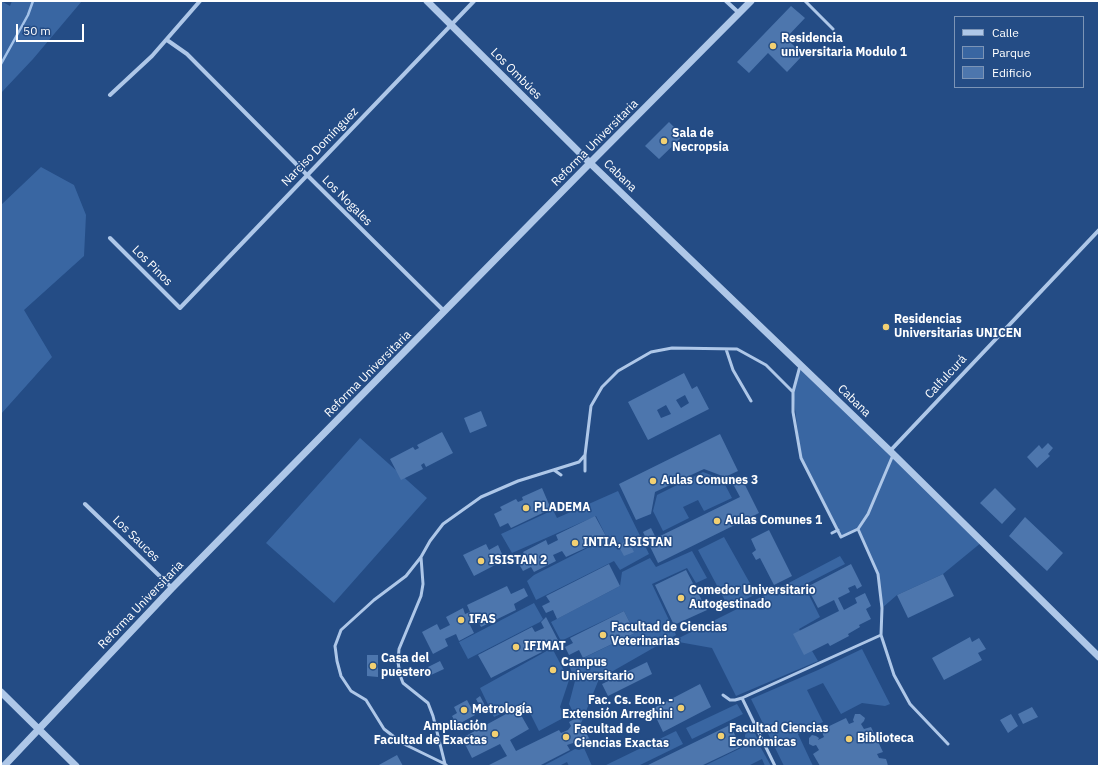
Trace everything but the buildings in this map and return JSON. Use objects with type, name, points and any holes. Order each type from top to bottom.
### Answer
[{"type":"street","points":[[110,95],[152,56],[200,1]]},
{"type":"street","name":"Los Ombúes","points":[[427,1],[590,163]]},
{"type":"street","name":"Narciso Domínguez","points":[[180,308],[474,1]]},
{"type":"street","points":[[726,1],[739,14]]},
{"type":"street","name":"Reforma Universitaria","points":[[4,766],[172,588],[590,163],[752,1]]},
{"type":"street","name":"Los Nogales","points":[[167,40],[187,54],[444,311]]},
{"type":"street","name":"Cabana","points":[[590,163],[801,364],[1099,657]]},
{"type":"street","name":"Calfulcurá","points":[[891,453],[1099,230]]},
{"type":"street","name":"Los Pinos","points":[[110,238],[180,308]]},
{"type":"street","name":"Los Sauces","points":[[85,504],[172,588]]},
{"type":"street","points":[[1,692],[76,766]]},
{"type":"lane","points":[[805,1],[833,29]]},
{"type":"lane","points":[[585,471],[585,455],[592,406],[602,386],[618,371],[651,352],[672,348],[737,349],[766,365],[793,392]]},
{"type":"lane","points":[[726,349],[733,370],[751,401]]},
{"type":"lane","points":[[801,364],[793,392],[793,412],[801,458],[841,537],[858,529],[868,514],[891,453]]},
{"type":"lane","points":[[446,765],[402,744],[384,729],[366,700],[352,691],[342,676],[337,661],[335,646],[341,630],[374,600],[406,576],[421,557],[430,541],[443,524],[481,498],[518,481],[579,462],[585,455]]},
{"type":"lane","points":[[554,470],[561,475]]},
{"type":"lane","points":[[808,482],[812,480]]},
{"type":"lane","points":[[858,529],[878,574],[882,608],[881,635],[894,675],[910,704],[948,744]]},
{"type":"lane","points":[[832,533],[838,530]]},
{"type":"lane","points":[[421,557],[423,584],[421,596],[399,649],[398,662],[400,675],[403,682],[428,703],[446,765]]},
{"type":"lane","points":[[723,694],[730,700],[742,698],[881,635]]},
{"type":"lane","points":[[742,698],[775,766]]},
{"type":"green space","points":[[1,1],[10,6],[12,1],[82,1],[33,59],[1,93]]},
{"type":"green space","points":[[41,167],[74,185],[86,215],[84,256],[24,310],[52,357],[1,414],[1,205]]},
{"type":"green space","points":[[801,364],[982,542],[943,574],[897,595],[882,608],[878,574],[858,529],[841,537],[801,458],[793,392]]},
{"type":"green space","points":[[360,438],[427,498],[334,603],[266,543]]},
{"type":"green space","points":[[703,472],[722,479],[732,498],[704,511],[698,500],[683,507],[689,518],[663,531],[653,511],[657,495]]},
{"type":"green space","points":[[618,491],[649,554],[620,570],[614,561],[536,600],[527,581],[534,575],[607,538],[596,516],[512,553],[501,534],[553,510],[557,518]]},
{"type":"green space","points":[[724,537],[756,594],[729,608],[698,550]]},
{"type":"green space","points":[[692,551],[707,578],[696,583],[687,568],[652,584],[676,635],[599,679],[580,726],[569,704],[575,681],[569,665],[635,633],[624,611],[561,641],[551,622],[620,586],[622,572],[650,558],[656,567]]},
{"type":"green space","points":[[840,556],[845,564],[804,585],[820,617],[799,629],[818,661],[736,696],[712,648],[673,641],[781,587]]},
{"type":"green space","points":[[534,603],[543,619],[540,622],[468,659],[459,642]]},
{"type":"green space","points":[[552,648],[569,680],[560,707],[565,717],[539,731],[525,703],[494,717],[480,688]]},
{"type":"green space","points":[[862,649],[890,704],[885,706],[862,703],[841,714],[823,683],[807,690],[823,722],[798,734],[813,766],[784,766],[751,699]]},
{"type":"green space","points":[[737,704],[743,714],[692,739],[686,728]]},
{"type":"green space","points":[[751,723],[761,748],[771,766],[765,766],[762,759],[748,766],[704,766],[745,746],[745,735]]},
{"type":"green space","points":[[676,731],[683,744],[638,766],[604,766]]},
{"type":"green space","points":[[584,748],[592,766],[569,766],[567,762],[559,766],[543,766],[575,749],[579,750]]},
{"type":"waterway","points":[[1,64],[28,15],[33,1]]},
{"type":"place","name":"Residencia universitaria Modulo 1","points":[[773,46]]},
{"type":"place","name":"Sala de Necropsia","points":[[664,141]]},
{"type":"place","name":"Residencias Universitarias UNICEN","points":[[886,327]]},
{"type":"place","name":"Aulas Comunes 3","points":[[653,481]]},
{"type":"place","name":"PLADEMA","points":[[526,508]]},
{"type":"place","name":"Aulas Comunes 1","points":[[717,521]]},
{"type":"place","name":"INTIA, ISISTAN","points":[[575,543]]},
{"type":"place","name":"ISISTAN 2","points":[[481,561]]},
{"type":"place","name":"Comedor Universitario Autogestinado","points":[[681,598]]},
{"type":"place","name":"IFAS","points":[[461,620]]},
{"type":"place","name":"Facultad de Ciencias Veterinarias","points":[[603,635]]},
{"type":"place","name":"IFIMAT","points":[[516,647]]},
{"type":"place","name":"Casa del puestero","points":[[373,666]]},
{"type":"place","name":"Campus Universitario","points":[[553,670]]},
{"type":"place","name":"Fac. Cs. Econ. - Extensión Arreghini","points":[[681,708]]},
{"type":"place","name":"Metrología","points":[[464,710]]},
{"type":"place","name":"Ampliación Facultad de Exactas","points":[[495,734]]},
{"type":"place","name":"Facultad Ciencias Económicas","points":[[721,736]]},
{"type":"place","name":"Facultad de Ciencias Exactas","points":[[566,737]]},
{"type":"place","name":"Biblioteca","points":[[849,739]]}]
